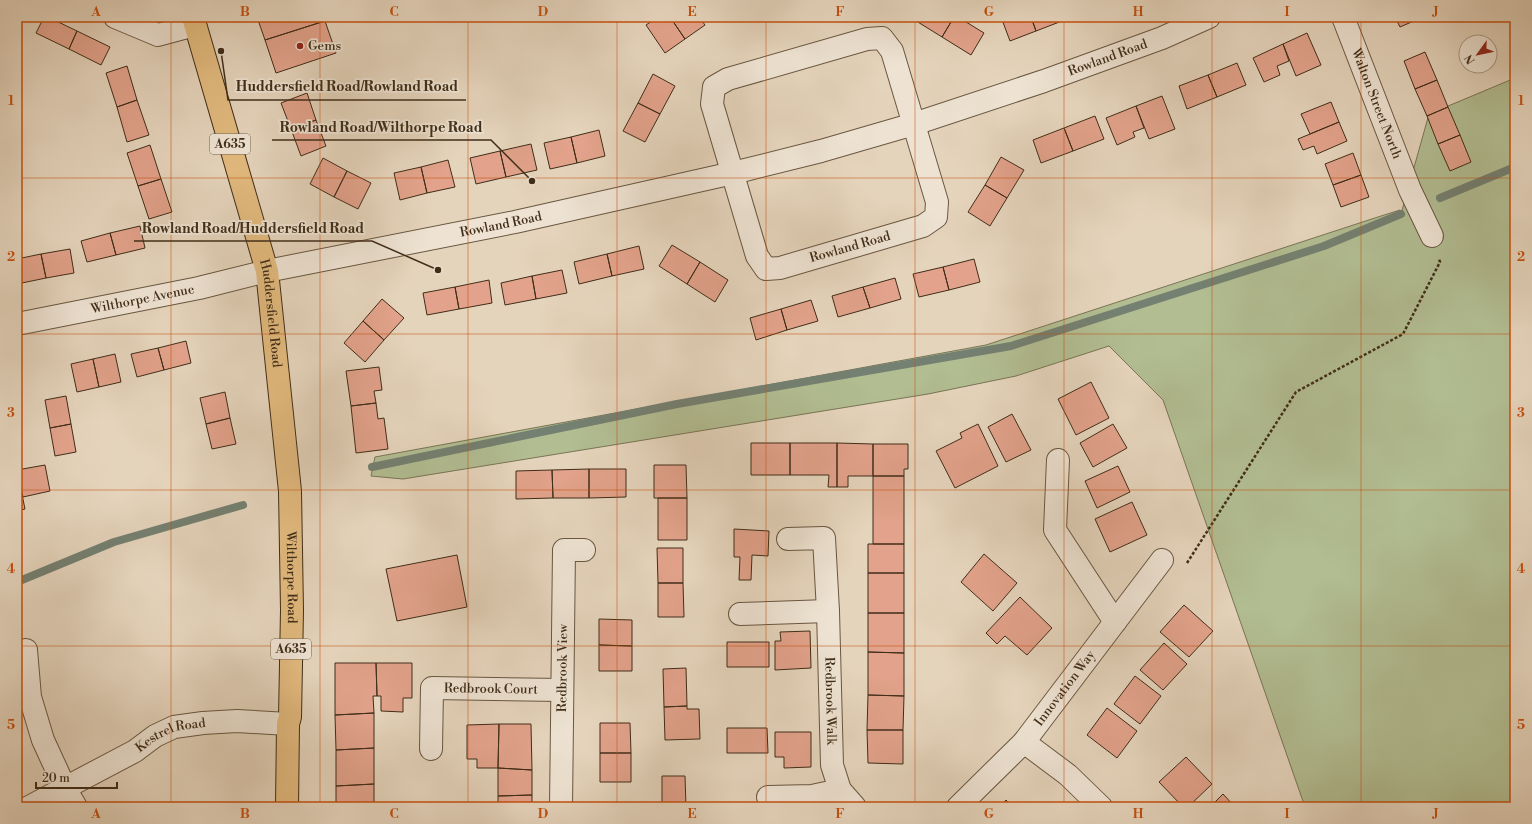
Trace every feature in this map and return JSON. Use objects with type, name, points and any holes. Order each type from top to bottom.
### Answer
[{"type":"highway","name":"Huddersfield Road","points":[[194,21],[267,271],[290,491]]},
{"type":"highway","name":"Wilthorpe Road","points":[[287,807],[292,618],[290,491]]},
{"type":"street","name":"Huddersfield Road","points":[[115,17],[158,35],[194,21]]},
{"type":"street","name":"Rowland Road","points":[[267,271],[515,222],[733,173],[821,151],[914,124],[1052,78],[1162,38],[1209,17]]},
{"type":"street","name":"Walton Street North","points":[[1343,17],[1410,190],[1432,236]]},
{"type":"street","name":"Rowland Road","points":[[882,38],[892,51],[914,124],[936,202],[936,217],[923,226],[780,268],[766,269],[757,256],[712,104],[714,87],[728,79],[867,39],[882,38]]},
{"type":"street","name":"Wilthorpe Avenue","points":[[17,324],[199,288],[267,271]]},
{"type":"street","points":[[1058,460],[1055,530],[1115,622]]},
{"type":"street","name":"Redbrook Walk","points":[[788,539],[824,538],[828,611],[832,765],[840,790],[855,807]]},
{"type":"street","name":"Redbrook View","points":[[561,807],[564,550],[584,550]]},
{"type":"street","name":"Innovation Way","points":[[958,807],[1024,742],[1162,560]]},
{"type":"street","points":[[740,614],[828,611]]},
{"type":"street","points":[[26,650],[30,697],[43,740],[65,788],[76,807]]},
{"type":"street","name":"Redbrook Court","points":[[431,749],[432,688],[562,690]]},
{"type":"street","name":"Kestrel Road","points":[[29,807],[135,751],[155,736],[174,727],[203,723],[237,721],[288,724]]},
{"type":"street","points":[[1024,742],[1068,776],[1101,807]]},
{"type":"street","points":[[768,797],[812,796],[840,790]]},
{"type":"path","points":[[1162,560],[1180,574],[1296,392],[1403,334],[1440,262],[1432,236]]},
{"type":"green space","points":[[1515,78],[1515,807],[1305,807],[1163,400],[1109,346],[1016,376],[928,394],[403,479],[371,476],[375,457],[986,345],[1400,210],[1401,214],[1429,114]]},
{"type":"building","points":[[44,17],[48,17],[77,31],[69,49],[36,33]]},
{"type":"building","points":[[257,17],[334,17],[334,18],[265,40]]},
{"type":"building","points":[[658,17],[670,17],[685,39],[665,53],[646,25]]},
{"type":"building","points":[[670,17],[699,17],[705,25],[685,39]]},
{"type":"building","points":[[914,17],[954,17],[942,37],[913,19]]},
{"type":"building","points":[[954,17],[958,17],[984,33],[971,55],[942,37]]},
{"type":"building","points":[[1001,17],[1031,17],[1036,31],[1010,41]]},
{"type":"building","points":[[1031,17],[1061,17],[1062,21],[1036,31]]},
{"type":"building","points":[[1395,17],[1423,17],[1400,27]]},
{"type":"building","name":"Gems","points":[[325,21],[336,53],[276,73],[265,40]]},
{"type":"building","points":[[77,31],[110,47],[101,65],[69,49]]},
{"type":"building","points":[[1307,33],[1321,65],[1296,76],[1283,44]]},
{"type":"building","points":[[1283,44],[1289,61],[1277,66],[1280,75],[1264,82],[1253,58]]},
{"type":"building","points":[[1425,52],[1437,80],[1415,89],[1404,61]]},
{"type":"building","points":[[1237,63],[1246,85],[1217,97],[1208,75]]},
{"type":"building","points":[[127,66],[137,100],[117,107],[106,73]]},
{"type":"building","points":[[653,74],[675,86],[660,114],[638,103]]},
{"type":"building","points":[[1208,75],[1217,97],[1187,109],[1179,86]]},
{"type":"building","points":[[1437,80],[1448,107],[1427,116],[1415,89]]},
{"type":"building","points":[[307,93],[316,120],[291,129],[281,103]]},
{"type":"building","points":[[1162,96],[1175,129],[1149,139],[1136,106]]},
{"type":"building","points":[[137,100],[149,135],[127,142],[117,107]]},
{"type":"building","points":[[1331,102],[1339,122],[1310,134],[1301,114]]},
{"type":"building","points":[[638,103],[660,114],[645,142],[623,131]]},
{"type":"building","points":[[1136,106],[1144,128],[1133,132],[1135,137],[1117,145],[1106,118]]},
{"type":"building","points":[[1448,107],[1460,135],[1438,144],[1427,116]]},
{"type":"building","points":[[1095,116],[1104,139],[1073,151],[1064,128]]},
{"type":"building","points":[[316,120],[326,146],[301,156],[291,129]]},
{"type":"building","points":[[1339,122],[1347,141],[1317,154],[1314,146],[1303,150],[1298,139]]},
{"type":"building","points":[[1064,128],[1073,151],[1041,163],[1033,140]]},
{"type":"building","points":[[599,130],[605,156],[577,163],[571,137]]},
{"type":"building","points":[[1460,135],[1471,162],[1450,171],[1438,144]]},
{"type":"building","points":[[571,137],[577,163],[550,169],[544,143]]},
{"type":"building","points":[[531,144],[537,170],[506,177],[500,151]]},
{"type":"building","points":[[150,145],[161,179],[138,186],[127,153]]},
{"type":"building","points":[[500,151],[506,177],[476,184],[470,158]]},
{"type":"building","points":[[1353,153],[1361,175],[1333,185],[1325,164]]},
{"type":"building","points":[[1001,157],[1024,170],[1007,198],[985,185]]},
{"type":"building","points":[[323,158],[347,171],[334,197],[310,184]]},
{"type":"building","points":[[448,160],[455,187],[427,193],[421,167]]},
{"type":"building","points":[[421,167],[427,193],[400,200],[394,173]]},
{"type":"building","points":[[347,171],[371,183],[358,209],[334,197]]},
{"type":"building","points":[[1361,175],[1369,197],[1341,207],[1333,185]]},
{"type":"building","points":[[161,179],[172,212],[149,219],[138,186]]},
{"type":"building","points":[[985,185],[1007,198],[990,226],[968,212]]},
{"type":"building","points":[[140,226],[145,248],[116,255],[110,233]]},
{"type":"building","points":[[110,233],[116,255],[87,262],[81,241]]},
{"type":"building","points":[[672,245],[700,262],[687,284],[659,266]]},
{"type":"building","points":[[639,246],[644,269],[612,276],[607,254]]},
{"type":"building","points":[[70,249],[74,273],[46,278],[41,254]]},
{"type":"building","points":[[41,254],[46,278],[17,284],[17,259]]},
{"type":"building","points":[[607,254],[612,276],[579,284],[574,262]]},
{"type":"building","points":[[974,259],[980,282],[949,290],[943,267]]},
{"type":"building","points":[[700,262],[728,280],[715,302],[687,284]]},
{"type":"building","points":[[943,267],[949,290],[919,297],[913,274]]},
{"type":"building","points":[[562,270],[567,293],[536,299],[532,276]]},
{"type":"building","points":[[532,276],[536,299],[505,305],[501,283]]},
{"type":"building","points":[[895,278],[901,299],[870,308],[863,287]]},
{"type":"building","points":[[489,280],[492,303],[459,309],[455,287]]},
{"type":"building","points":[[455,287],[459,309],[427,315],[423,293]]},
{"type":"building","points":[[863,287],[870,308],[838,317],[832,296]]},
{"type":"building","points":[[382,299],[404,318],[384,340],[363,321]]},
{"type":"building","points":[[811,300],[818,321],[787,330],[781,309]]},
{"type":"building","points":[[781,309],[787,330],[756,340],[750,318]]},
{"type":"building","points":[[363,321],[384,340],[365,362],[344,343]]},
{"type":"building","points":[[186,341],[191,363],[164,370],[158,348]]},
{"type":"building","points":[[158,348],[164,370],[137,377],[131,354]]},
{"type":"building","points":[[115,354],[121,382],[99,387],[93,359]]},
{"type":"building","points":[[93,359],[99,387],[77,392],[71,364]]},
{"type":"building","points":[[379,367],[382,390],[374,391],[376,403],[351,406],[346,371]]},
{"type":"building","points":[[1091,382],[1109,418],[1076,435],[1058,399]]},
{"type":"building","points":[[225,392],[230,418],[206,424],[200,398]]},
{"type":"building","points":[[66,396],[71,424],[50,428],[45,400]]},
{"type":"building","points":[[376,403],[378,419],[384,418],[388,449],[356,453],[351,406]]},
{"type":"building","points":[[1012,414],[1031,450],[1006,462],[988,427]]},
{"type":"building","points":[[230,418],[236,444],[212,449],[206,424]]},
{"type":"building","points":[[71,424],[76,452],[55,456],[50,428]]},
{"type":"building","points":[[978,424],[998,466],[955,488],[936,451],[962,438],[960,433]]},
{"type":"building","points":[[1113,424],[1127,448],[1093,467],[1080,443]]},
{"type":"building","points":[[751,443],[790,443],[790,475],[751,475]]},
{"type":"building","points":[[790,443],[837,443],[837,487],[828,487],[829,475],[790,475]]},
{"type":"building","points":[[837,443],[873,444],[873,476],[848,476],[848,487],[837,487]]},
{"type":"building","points":[[873,444],[908,444],[908,469],[904,469],[904,476],[873,476]]},
{"type":"building","points":[[45,465],[50,491],[23,497],[17,470]]},
{"type":"building","points":[[654,465],[686,465],[687,498],[654,498]]},
{"type":"building","points":[[1118,466],[1130,492],[1097,508],[1085,481]]},
{"type":"building","points":[[589,469],[626,469],[626,497],[589,498]]},
{"type":"building","points":[[589,469],[589,498],[553,498],[552,470]]},
{"type":"building","points":[[17,470],[25,509],[17,511]]},
{"type":"building","points":[[552,470],[553,498],[516,499],[516,471]]},
{"type":"building","points":[[873,476],[904,476],[904,544],[873,544]]},
{"type":"building","points":[[658,498],[687,498],[687,540],[658,540]]},
{"type":"building","points":[[1132,502],[1147,535],[1110,552],[1095,519]]},
{"type":"building","points":[[734,529],[769,531],[768,556],[752,555],[751,580],[739,580],[740,557],[734,557]]},
{"type":"building","points":[[868,544],[904,544],[904,573],[868,573]]},
{"type":"building","points":[[657,548],[683,548],[683,583],[658,583]]},
{"type":"building","points":[[984,554],[1017,583],[993,611],[961,582]]},
{"type":"building","points":[[457,555],[467,607],[397,621],[386,569]]},
{"type":"building","points":[[868,573],[904,573],[904,613],[868,613]]},
{"type":"building","points":[[658,583],[683,583],[684,617],[658,617]]},
{"type":"building","points":[[1020,597],[1052,628],[1027,655],[1005,636],[997,644],[986,633]]},
{"type":"building","points":[[1184,605],[1213,631],[1189,657],[1160,632]]},
{"type":"building","points":[[868,613],[904,613],[904,653],[868,652]]},
{"type":"building","points":[[599,619],[632,620],[632,646],[599,645]]},
{"type":"building","points":[[810,631],[811,668],[775,670],[775,641],[781,641],[780,632]]},
{"type":"building","points":[[727,642],[769,642],[769,667],[727,667]]},
{"type":"building","points":[[1164,643],[1187,664],[1163,690],[1140,670]]},
{"type":"building","points":[[599,645],[632,646],[632,671],[599,671]]},
{"type":"building","points":[[868,652],[904,653],[904,696],[868,695]]},
{"type":"building","points":[[335,663],[376,663],[377,696],[373,696],[374,713],[335,715]]},
{"type":"building","points":[[376,663],[412,663],[412,698],[403,698],[403,712],[381,711],[381,696],[377,696]]},
{"type":"building","points":[[686,668],[687,706],[664,707],[663,669]]},
{"type":"building","points":[[1135,676],[1161,696],[1140,724],[1114,704]]},
{"type":"building","points":[[868,695],[904,696],[903,730],[867,730]]},
{"type":"building","points":[[687,706],[687,709],[699,709],[700,739],[665,740],[664,707]]},
{"type":"building","points":[[1107,708],[1137,731],[1117,758],[1087,735]]},
{"type":"building","points":[[374,713],[374,748],[336,750],[335,715]]},
{"type":"building","points":[[600,723],[630,723],[631,753],[600,753]]},
{"type":"building","points":[[499,724],[531,724],[532,770],[498,768]]},
{"type":"building","points":[[499,724],[498,768],[477,768],[477,759],[467,759],[467,725]]},
{"type":"building","points":[[727,728],[767,728],[768,753],[727,753]]},
{"type":"building","points":[[867,730],[903,730],[903,764],[868,763]]},
{"type":"building","points":[[775,732],[811,732],[811,767],[784,768],[784,757],[775,757]]},
{"type":"building","points":[[374,748],[374,784],[336,786],[336,750]]},
{"type":"building","points":[[600,753],[631,753],[631,782],[600,782]]},
{"type":"building","points":[[1186,757],[1212,784],[1188,807],[1183,807],[1159,782]]},
{"type":"building","points":[[498,768],[532,770],[532,795],[498,796]]},
{"type":"building","points":[[662,776],[685,776],[686,807],[662,807]]},
{"type":"building","points":[[374,784],[374,807],[336,807],[336,786]]},
{"type":"building","points":[[1223,794],[1235,807],[1210,807]]},
{"type":"building","points":[[532,795],[532,807],[498,807],[498,796]]},
{"type":"building","points":[[1006,800],[1013,807],[1000,807]]},
{"type":"waterway","points":[[1440,198],[1515,167]]},
{"type":"waterway","points":[[372,467],[677,404],[1011,346],[1324,246],[1401,214]]},
{"type":"waterway","points":[[17,582],[114,542],[243,505]]},
{"type":"place","name":"Gems","points":[[300,46]]},
{"type":"place","name":"Huddersfield Road/Rowland Road","points":[[221,51]]},
{"type":"place","name":"Rowland Road/Wilthorpe Road","points":[[532,181]]},
{"type":"place","name":"Rowland Road/Huddersfield Road","points":[[438,270]]}]
